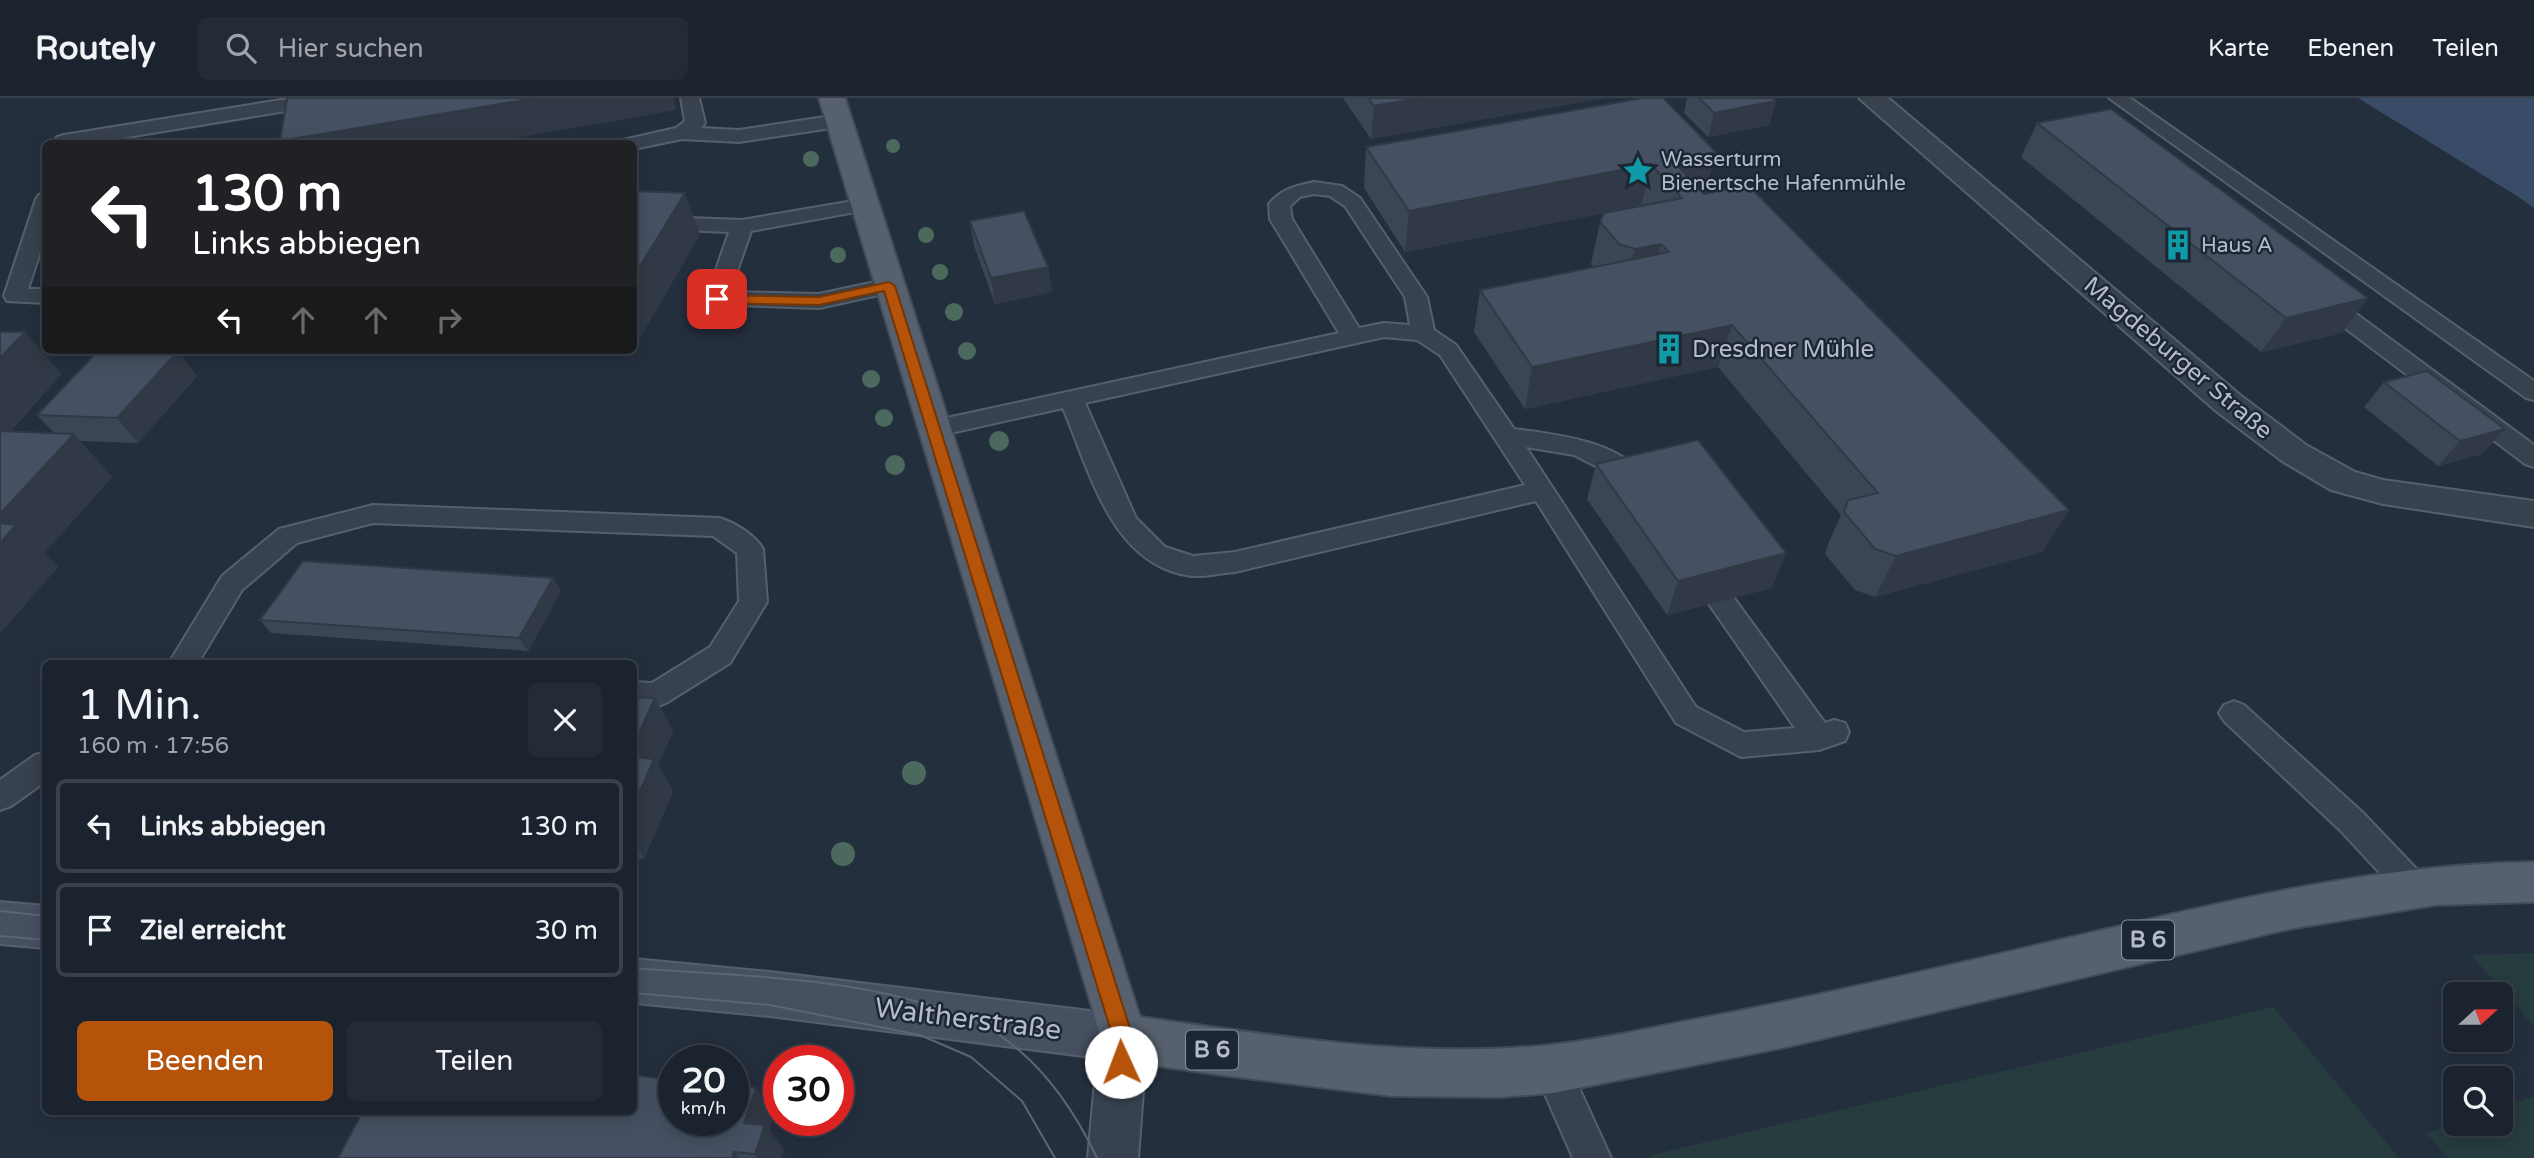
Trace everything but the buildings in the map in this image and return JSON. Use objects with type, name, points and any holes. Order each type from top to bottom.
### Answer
[{"type":"main road","points":[[835,110],[1123,1038]]},
{"type":"main road","name":"B 6","points":[[1552,1069],[1814,1019],[2304,905],[2413,887],[2485,881],[2534,882]]},
{"type":"main road","points":[[0,923],[42,927]]},
{"type":"main road","name":"Waltherstraße","points":[[637,981],[771,994],[1391,1072],[1482,1074],[1552,1069]]},
{"type":"street","name":"Magdeburger Straße","points":[[1872,98],[2228,403],[2294,453],[2343,481],[2383,492],[2534,514]]},
{"type":"street","points":[[1114,1158],[1123,1038]]},
{"type":"lane","points":[[70,140],[328,98]]},
{"type":"lane","points":[[682,133],[695,123],[690,98]]},
{"type":"lane","points":[[2118,98],[2534,392]]},
{"type":"lane","points":[[637,143],[682,133],[739,136],[835,110]]},
{"type":"lane","points":[[193,140],[199,119]]},
{"type":"lane","points":[[1353,337],[1281,219],[1279,204],[1293,193],[1314,188],[1335,190],[1353,202],[1416,297],[1423,333]]},
{"type":"lane","points":[[637,222],[742,226],[865,205]]},
{"type":"lane","points":[[42,212],[15,296],[42,296]]},
{"type":"lane","points":[[742,226],[717,299],[819,301],[889,286]]},
{"type":"lane","points":[[2301,284],[2534,458]]},
{"type":"lane","points":[[933,429],[1384,330],[1423,333],[1448,350],[1542,490],[1686,715],[1741,745],[1826,735],[1721,601]]},
{"type":"lane","points":[[1071,398],[1125,523],[1156,554],[1192,566],[1235,562],[1542,490]]},
{"type":"lane","points":[[1506,436],[1580,446],[1614,464],[1640,486]]},
{"type":"lane","points":[[185,660],[232,583],[288,536],[373,514],[719,527],[750,549],[753,602],[720,655],[656,695],[637,694]]},
{"type":"lane","points":[[2234,713],[2351,821],[2413,887]]},
{"type":"lane","points":[[0,797],[42,767]]},
{"type":"lane","points":[[1552,1069],[1592,1158]]},
{"type":"green space","points":[[2534,953],[2534,1026],[2513,1002],[2513,982],[2495,982],[2471,955]]},
{"type":"green space","points":[[2273,1007],[2399,1158],[1652,1158],[1651,1155]]},
{"type":"green space","points":[[2534,1096],[2534,1158],[2448,1158],[2426,1133],[2443,1127],[2443,1136],[2513,1136],[2513,1103]]},
{"type":"water","points":[[2358,98],[2534,98],[2534,208],[2517,196]]},
{"type":"tram line","points":[[0,911],[42,916]]},
{"type":"tram line","points":[[0,936],[42,940]]},
{"type":"tram line","points":[[637,968],[824,983],[899,997],[973,1020],[1004,1038],[1037,1067],[1076,1119],[1097,1158]]},
{"type":"tram line","points":[[637,993],[770,1005],[920,1035],[971,1057],[1022,1101],[1055,1158]]},
{"type":"place","name":"Wasserturm Bienertsche Hafenmühle","points":[[1638,171]]},
{"type":"place","name":"Haus A","points":[[2178,245]]},
{"type":"place","name":"Dresdner Mühle","points":[[1669,349]]},
{"type":"route","points":[[717,299],[819,301],[889,286],[1123,1038],[1121,1062]]}]
